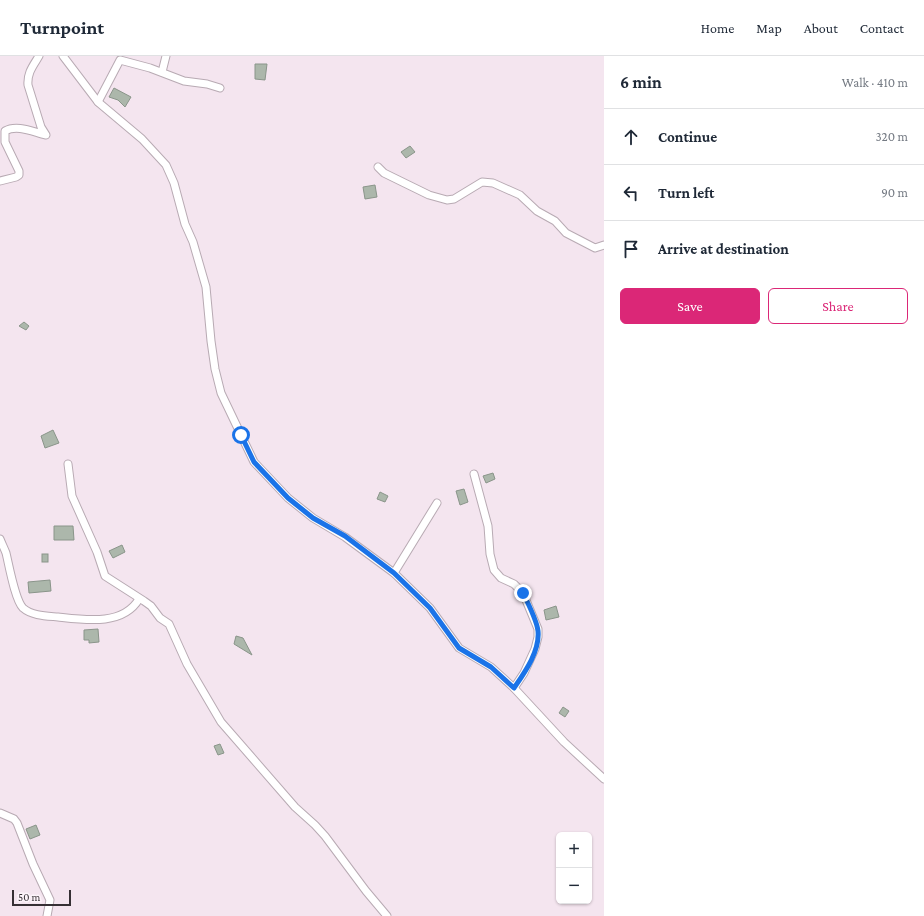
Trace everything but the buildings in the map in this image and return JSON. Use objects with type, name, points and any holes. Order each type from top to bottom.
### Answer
[{"type":"street","points":[[0,181],[19,175],[19,171],[5,142],[5,131],[10,128],[16,128],[46,135],[42,127],[28,79],[29,72],[39,56]]},
{"type":"street","points":[[63,56],[98,102],[142,139],[166,165],[174,183],[185,224],[193,242],[206,287],[211,341],[215,369],[221,393],[254,462],[288,498],[313,518],[345,536],[394,573],[430,608],[459,648],[491,667],[514,688],[564,742],[604,779]]},
{"type":"street","points":[[162,72],[166,56]]},
{"type":"street","points":[[98,102],[120,60],[162,72],[184,81],[207,84],[220,88]]},
{"type":"street","points":[[378,167],[384,173],[429,195],[444,200],[454,199],[482,182],[493,183],[520,195],[537,211],[555,221],[570,236],[595,248],[604,245]]},
{"type":"street","points":[[68,464],[72,496],[92,538],[105,576],[151,606],[160,618],[169,624],[187,664],[221,722],[295,807],[316,825],[387,916]]},
{"type":"street","points":[[474,474],[488,526],[490,554],[494,570],[501,578],[514,584],[523,593],[538,629],[538,638],[535,649],[524,673],[514,688]]},
{"type":"street","points":[[394,573],[437,503]]},
{"type":"street","points":[[0,539],[16,593],[24,609],[45,617],[75,620],[107,619],[120,615],[135,606],[139,599]]},
{"type":"street","points":[[0,813],[14,819],[17,823],[33,864],[50,900],[47,916]]},
{"type":"route","points":[[241,435],[254,462],[288,498],[313,518],[345,536],[394,573],[430,608],[459,648],[491,667],[514,688],[530,661],[538,638],[538,629],[523,593]]}]
